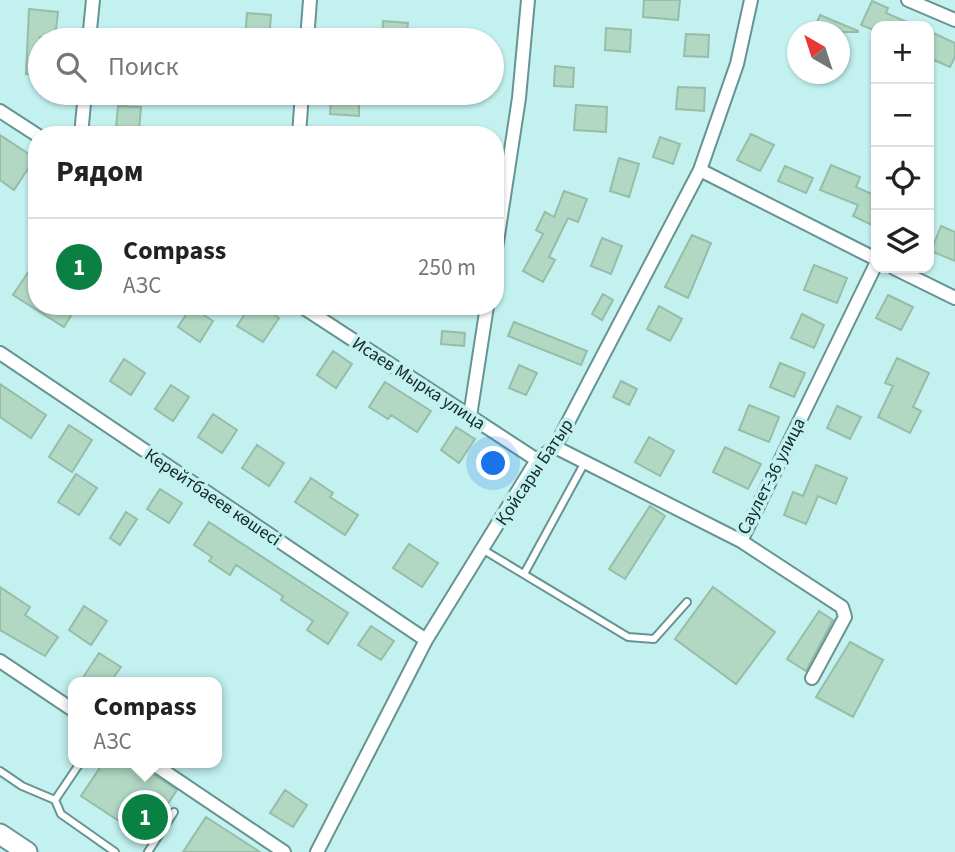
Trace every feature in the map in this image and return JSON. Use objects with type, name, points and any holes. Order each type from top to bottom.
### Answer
[{"type":"main road","points":[[0,834],[27,852]]},
{"type":"street","points":[[90,28],[93,0]]},
{"type":"street","points":[[308,28],[310,0]]},
{"type":"street","points":[[504,196],[519,98],[528,0]]},
{"type":"street","name":"Қойсары Батыр","points":[[317,852],[426,640],[537,460],[555,447],[700,170],[737,64],[751,0]]},
{"type":"street","points":[[908,0],[955,20]]},
{"type":"street","points":[[82,126],[84,105]]},
{"type":"street","points":[[300,126],[301,105]]},
{"type":"street","points":[[0,111],[28,129]]},
{"type":"street","points":[[700,170],[871,258]]},
{"type":"street","name":"Саулет-36 улица","points":[[555,447],[741,541],[871,271]]},
{"type":"street","points":[[904,273],[955,298]]},
{"type":"street","name":"Исаев Мырка улица","points":[[315,315],[537,460]]},
{"type":"street","points":[[470,416],[486,315]]},
{"type":"street","name":"Керейтбаеев көшесі","points":[[0,353],[426,640]]},
{"type":"street","points":[[741,541],[842,607],[845,617],[812,678]]},
{"type":"street","points":[[0,661],[68,707]]},
{"type":"street","points":[[159,768],[284,852]]},
{"type":"lane","points":[[524,574],[585,462]]},
{"type":"lane","points":[[482,549],[628,637],[654,639],[687,602]]},
{"type":"lane","points":[[55,800],[77,768]]},
{"type":"lane","points":[[0,771],[22,786],[55,800],[61,814],[116,852]]},
{"type":"lane","points":[[148,852],[174,812]]},
{"type":"building","points":[[644,0],[680,0],[678,20],[643,17]]},
{"type":"building","points":[[872,1],[888,8],[886,13],[904,21],[871,21],[871,29],[861,25]]},
{"type":"building","points":[[29,9],[58,12],[56,28],[28,28]]},
{"type":"building","points":[[247,13],[271,15],[270,28],[246,28]]},
{"type":"building","points":[[820,15],[834,21],[818,21]]},
{"type":"building","points":[[383,21],[408,23],[407,28],[383,28]]},
{"type":"building","points":[[606,28],[631,30],[630,52],[605,50]]},
{"type":"building","points":[[28,31],[28,74],[26,74]]},
{"type":"building","points":[[934,33],[955,43],[955,57],[950,67],[934,60]]},
{"type":"building","points":[[686,34],[709,35],[708,57],[684,56]]},
{"type":"building","points":[[555,66],[574,68],[573,87],[554,86]]},
{"type":"building","points":[[678,87],[705,88],[704,111],[676,109]]},
{"type":"building","points":[[331,105],[359,105],[359,116],[330,114]]},
{"type":"building","points":[[576,105],[607,107],[606,132],[574,130]]},
{"type":"building","points":[[118,106],[141,107],[139,126],[116,126]]},
{"type":"building","points":[[751,134],[774,145],[760,171],[737,160]]},
{"type":"building","points":[[0,135],[28,153],[28,169],[14,190],[0,180]]},
{"type":"building","points":[[660,137],[680,144],[673,164],[653,157]]},
{"type":"building","points":[[619,158],[639,164],[629,197],[610,191]]},
{"type":"building","points":[[831,165],[860,177],[856,187],[871,194],[871,225],[853,216],[858,205],[820,190]]},
{"type":"building","points":[[785,166],[813,178],[806,193],[778,181]]},
{"type":"building","points":[[564,191],[587,199],[578,222],[568,218],[549,257],[555,260],[543,282],[523,271],[543,234],[536,230],[545,212],[554,217]]},
{"type":"building","points":[[941,226],[955,232],[955,261],[934,252],[934,244]]},
{"type":"building","points":[[692,235],[711,243],[688,298],[665,287]]},
{"type":"building","points":[[602,238],[622,246],[611,274],[591,266]]},
{"type":"building","points":[[814,265],[847,278],[837,303],[804,290]]},
{"type":"building","points":[[28,272],[28,304],[13,295]]},
{"type":"building","points":[[603,294],[613,300],[602,320],[592,314]]},
{"type":"building","points":[[888,295],[913,307],[901,330],[876,318]]},
{"type":"building","points":[[659,306],[682,319],[670,341],[647,329]]},
{"type":"building","points":[[802,314],[824,325],[814,348],[791,338]]},
{"type":"building","points":[[45,315],[71,315],[64,327]]},
{"type":"building","points":[[186,315],[204,315],[213,321],[200,342],[178,327]]},
{"type":"building","points":[[244,315],[274,315],[279,318],[263,342],[237,326]]},
{"type":"building","points":[[514,322],[587,351],[581,365],[508,336]]},
{"type":"building","points":[[442,331],[465,333],[464,346],[441,344]]},
{"type":"building","points":[[333,351],[352,364],[336,388],[317,375]]},
{"type":"building","points":[[897,358],[929,373],[913,407],[921,411],[910,433],[878,417],[893,386],[885,383]]},
{"type":"building","points":[[124,359],[145,373],[131,395],[110,381]]},
{"type":"building","points":[[780,363],[805,373],[794,397],[770,387]]},
{"type":"building","points":[[519,365],[537,373],[526,395],[509,388]]},
{"type":"building","points":[[621,381],[637,389],[629,405],[613,397]]},
{"type":"building","points":[[385,382],[431,411],[417,432],[391,415],[388,419],[369,407]]},
{"type":"building","points":[[0,384],[46,415],[31,438],[0,417]]},
{"type":"building","points":[[171,385],[189,397],[173,421],[155,409]]},
{"type":"building","points":[[749,405],[779,417],[769,442],[739,430]]},
{"type":"building","points":[[837,406],[861,417],[850,439],[827,428]]},
{"type":"building","points":[[213,414],[237,430],[222,453],[198,437]]},
{"type":"building","points":[[69,425],[92,440],[72,472],[49,457]]},
{"type":"building","points":[[456,427],[475,439],[459,463],[441,450]]},
{"type":"building","points":[[649,437],[674,451],[660,476],[635,462]]},
{"type":"building","points":[[257,445],[284,463],[269,486],[242,468]]},
{"type":"building","points":[[725,447],[761,464],[748,489],[713,472]]},
{"type":"building","points":[[816,465],[847,478],[836,504],[818,496],[806,524],[784,515],[793,492],[803,496]]},
{"type":"building","points":[[76,474],[97,488],[79,515],[58,502]]},
{"type":"building","points":[[311,478],[333,493],[330,497],[358,515],[345,535],[295,502]]},
{"type":"building","points":[[160,489],[182,503],[169,523],[147,509]]},
{"type":"building","points":[[650,506],[665,516],[625,579],[609,569]]},
{"type":"building","points":[[126,512],[137,519],[120,545],[110,538]]},
{"type":"building","points":[[209,522],[348,613],[328,644],[307,630],[313,621],[281,600],[283,596],[236,565],[230,575],[209,561],[212,557],[194,545]]},
{"type":"building","points":[[409,544],[438,563],[422,587],[393,568]]},
{"type":"building","points":[[0,587],[30,607],[25,615],[58,637],[45,656],[0,630]]},
{"type":"building","points":[[713,587],[775,632],[736,684],[675,639]]},
{"type":"building","points":[[84,606],[107,621],[91,645],[69,630]]},
{"type":"building","points":[[819,611],[833,620],[806,671],[787,659]]},
{"type":"building","points":[[371,626],[394,641],[381,660],[358,645]]},
{"type":"building","points":[[850,642],[883,660],[853,717],[816,697]]},
{"type":"building","points":[[99,653],[121,667],[114,677],[83,677]]},
{"type":"building","points":[[100,768],[143,768],[177,790],[145,838],[81,796]]},
{"type":"building","points":[[285,790],[307,805],[293,827],[270,813]]},
{"type":"building","points":[[206,817],[260,852],[183,852]]},
{"type":"place","name":"Compass","points":[[145,817]]}]
